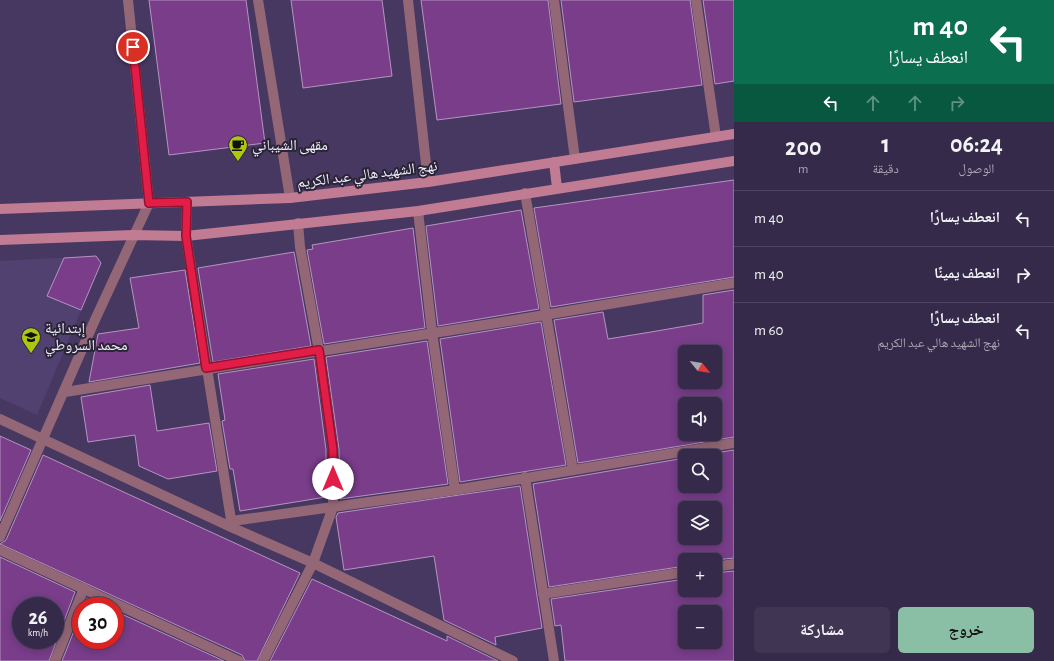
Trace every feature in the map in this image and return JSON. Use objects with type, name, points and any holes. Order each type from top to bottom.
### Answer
[{"type":"main road","name":"نهج الشهيد هالي عبد الكريم","points":[[0,209],[290,198],[428,182],[734,134]]},
{"type":"main road","points":[[0,240],[133,235],[186,236],[418,211],[734,161]]},
{"type":"main road","points":[[554,162],[557,188]]},
{"type":"street","points":[[0,537],[133,235],[149,203],[128,0]]},
{"type":"street","points":[[258,0],[290,198]]},
{"type":"street","points":[[408,0],[428,182]]},
{"type":"street","points":[[554,0],[575,159]]},
{"type":"street","points":[[696,0],[716,138]]},
{"type":"street","points":[[525,193],[572,470]]},
{"type":"street","points":[[187,202],[186,236],[232,525]]},
{"type":"street","points":[[418,211],[432,332],[455,490]]},
{"type":"street","points":[[263,661],[313,563],[333,507],[333,450],[319,350],[300,247],[298,223]]},
{"type":"street","points":[[64,392],[206,368],[509,321],[734,283]]},
{"type":"street","points":[[0,419],[313,563],[509,660]]},
{"type":"street","points":[[232,525],[333,507],[455,490],[734,443]]},
{"type":"street","points":[[525,477],[554,661]]},
{"type":"street","points":[[0,550],[239,661]]},
{"type":"street","points":[[722,566],[734,564]]},
{"type":"street","points":[[543,594],[678,573]]},
{"type":"street","points":[[55,661],[84,588]]},
{"type":"shaded area","name":"إبتدائية محمد السروطي","points":[[96,256],[101,263],[37,415],[0,398],[0,261]]},
{"type":"building","points":[[149,0],[246,0],[265,143],[169,155]]},
{"type":"building","points":[[291,0],[382,0],[392,76],[303,88]]},
{"type":"building","points":[[421,0],[548,0],[561,104],[437,120]]},
{"type":"building","points":[[561,0],[690,0],[702,85],[574,102]]},
{"type":"building","points":[[703,0],[734,0],[734,81],[715,84]]},
{"type":"building","points":[[734,180],[734,277],[551,307],[534,208]]},
{"type":"building","points":[[521,210],[539,309],[438,326],[426,226]]},
{"type":"building","points":[[413,228],[425,328],[324,344],[307,250],[313,249],[312,245]]},
{"type":"building","points":[[294,252],[311,346],[213,362],[198,268]]},
{"type":"building","points":[[96,256],[101,263],[81,310],[47,296],[64,258]]},
{"type":"building","points":[[185,270],[200,363],[89,382],[98,334],[139,328],[130,278]]},
{"type":"building","points":[[734,290],[734,437],[722,439],[722,397],[678,397],[678,441],[710,441],[578,463],[554,320],[603,312],[608,339],[703,323],[703,295]]},
{"type":"building","points":[[541,322],[566,465],[460,482],[440,339]]},
{"type":"building","points":[[427,341],[448,484],[340,499],[339,449],[326,357]]},
{"type":"building","points":[[314,359],[326,450],[326,497],[240,511],[233,469],[230,469],[222,421],[225,420],[218,374]]},
{"type":"building","points":[[150,385],[157,431],[209,423],[217,471],[168,479],[139,466],[135,435],[88,442],[81,397]]},
{"type":"building","points":[[0,436],[31,450],[0,521]]},
{"type":"building","points":[[734,450],[734,558],[722,559],[722,553],[678,553],[678,567],[549,587],[533,484],[678,459],[678,493],[722,493],[722,452]]},
{"type":"building","points":[[43,455],[300,573],[257,661],[245,661],[242,655],[124,601],[124,597],[116,597],[0,544],[6,540]]},
{"type":"building","points":[[520,486],[542,628],[495,637],[496,645],[444,620],[434,556],[344,570],[336,517],[338,513]]},
{"type":"building","points":[[0,557],[75,592],[64,621],[64,597],[12,597],[12,649],[54,649],[49,661],[0,661]]},
{"type":"building","points":[[734,571],[734,661],[565,661],[561,625],[555,626],[551,599],[678,580],[678,597],[722,597],[722,572]]},
{"type":"building","points":[[312,579],[447,641],[447,636],[498,661],[270,661]]},
{"type":"building","points":[[124,615],[224,661],[62,661],[72,636],[72,649],[124,649]]},
{"type":"place","name":"مقهى الشيباني","points":[[238,162]]},
{"type":"place","name":"إبتدائية محمد السروطي","points":[[31,354]]},
{"type":"route","points":[[133,47],[149,203],[187,202],[186,236],[206,368],[319,350],[333,450],[333,479]]}]
